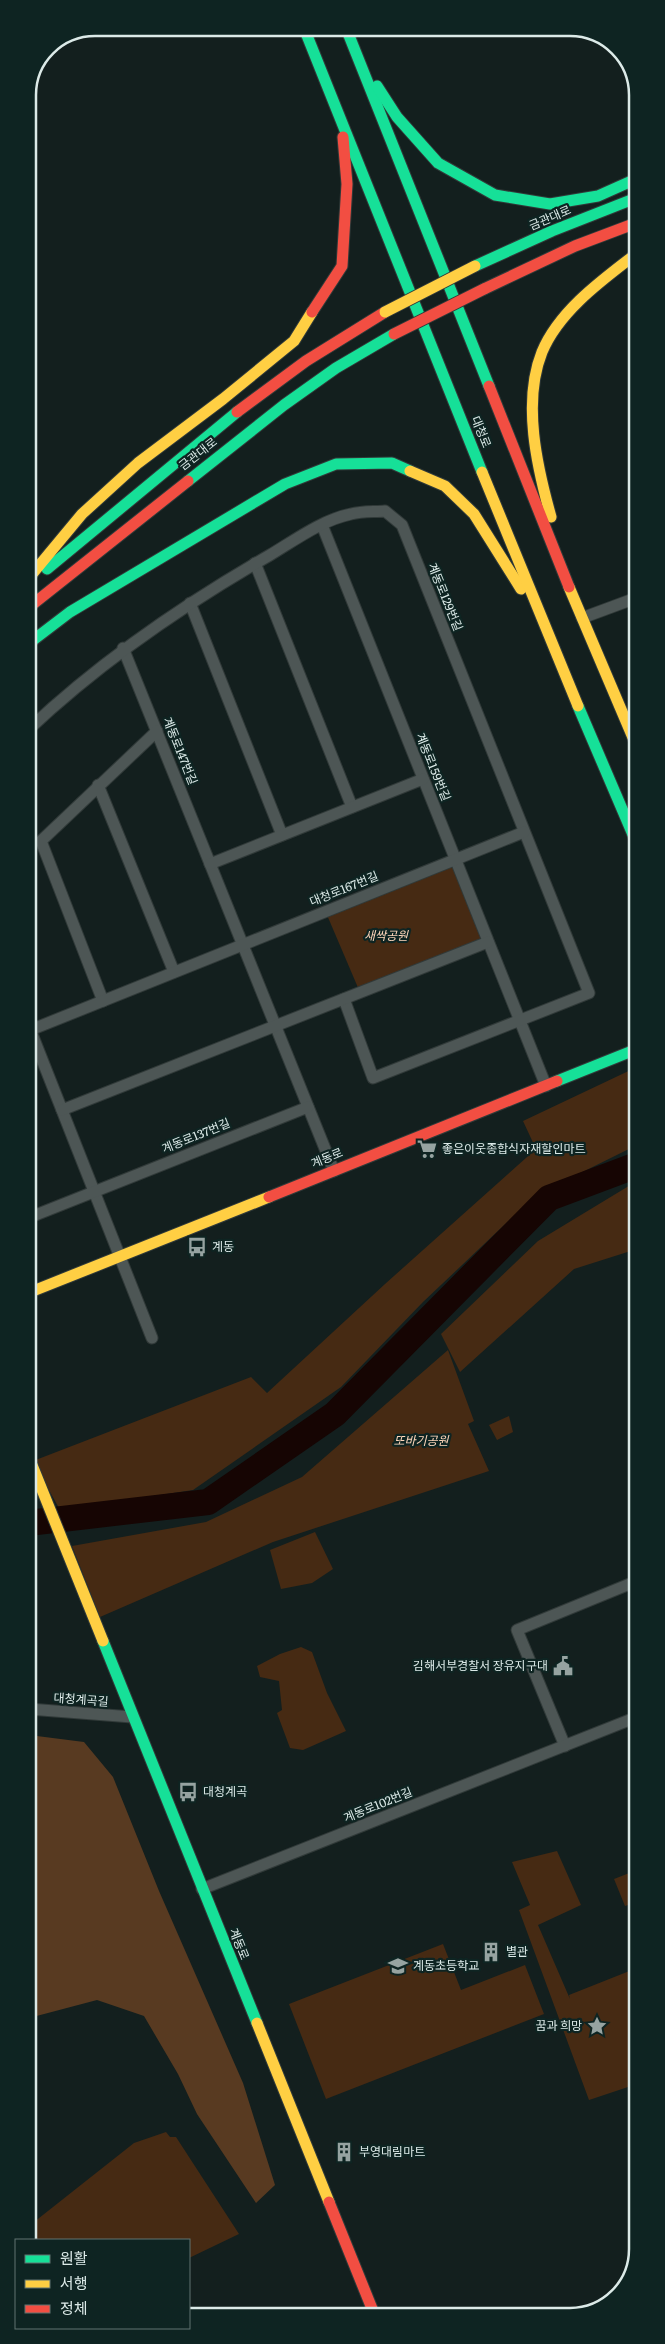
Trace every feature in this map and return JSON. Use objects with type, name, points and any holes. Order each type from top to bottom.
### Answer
[{"type":"main road","name":"대청로","points":[[307,36],[543,624],[629,825]]},
{"type":"main road","name":"대청로","points":[[349,36],[575,603],[629,730]]},
{"type":"main road","points":[[356,53],[397,117],[438,163],[495,195],[550,204],[598,196],[629,183]]},
{"type":"main road","points":[[36,569],[82,514],[138,464],[223,399],[294,341],[342,266],[347,184],[342,120]]},
{"type":"main road","name":"금관대로","points":[[36,578],[225,422],[306,361],[385,312],[475,266],[552,231],[629,201]]},
{"type":"main road","name":"금관대로","points":[[36,602],[284,405],[336,368],[394,334],[484,289],[575,246],[629,226]]},
{"type":"main road","points":[[575,603],[534,450],[532,400],[542,350],[568,314],[602,280],[629,259]]},
{"type":"main road","points":[[36,638],[70,612],[285,484],[336,464],[392,463],[445,486],[474,514],[543,624]]},
{"type":"main road","name":"계동로","points":[[36,1290],[629,1052]]},
{"type":"main road","name":"계동로","points":[[36,1475],[372,2308]]},
{"type":"street","name":"계동로129번길","points":[[36,722],[67,693],[124,648],[190,603],[322,525],[351,514],[385,511],[402,525],[524,832]]},
{"type":"street","name":"계동로159번길","points":[[322,525],[546,1086]]},
{"type":"street","points":[[255,564],[352,807]]},
{"type":"street","points":[[582,618],[629,601]]},
{"type":"street","points":[[190,603],[282,835]]},
{"type":"street","name":"계동로147번길","points":[[124,648],[334,1171]]},
{"type":"street","points":[[104,1001],[41,842],[98,785],[157,731]]},
{"type":"street","points":[[210,864],[423,779]]},
{"type":"street","points":[[98,785],[174,972]]},
{"type":"street","points":[[344,999],[374,1078],[589,993],[524,832]]},
{"type":"street","name":"대청로167번길","points":[[36,1025],[104,1001],[524,832]]},
{"type":"street","points":[[62,1110],[488,942]]},
{"type":"street","points":[[36,1045],[152,1338]]},
{"type":"street","name":"계동로137번길","points":[[36,1215],[308,1107]]},
{"type":"street","points":[[565,1746],[517,1630],[629,1584]]},
{"type":"street","name":"대청계곡길","points":[[36,1710],[132,1717]]},
{"type":"street","name":"계동로102번길","points":[[202,1889],[629,1720]]},
{"type":"green space","name":"새싹공원","points":[[455,865],[485,939],[359,990],[327,915]]},
{"type":"green space","points":[[629,1071],[629,1149],[536,1195],[423,1302],[341,1387],[193,1490],[60,1510],[36,1466],[36,1460],[251,1377],[267,1393],[536,1149],[523,1121]]},
{"type":"green space","points":[[629,1186],[629,1252],[574,1269],[460,1372],[441,1334],[538,1241]]},
{"type":"green space","name":"또바기공원","points":[[448,1350],[474,1421],[468,1424],[489,1471],[273,1542],[100,1617],[72,1546],[206,1522],[302,1477]]},
{"type":"green space","points":[[509,1416],[513,1432],[497,1440],[489,1425]]},
{"type":"green space","points":[[315,1532],[333,1569],[312,1583],[281,1589],[270,1550]]},
{"type":"green space","points":[[301,1647],[312,1652],[327,1693],[346,1731],[303,1750],[290,1748],[277,1713],[282,1710],[279,1681],[260,1677],[257,1666],[280,1654]]},
{"type":"green space","points":[[557,1851],[581,1905],[538,1925],[570,1999],[569,1995],[629,1971],[629,2087],[589,2100],[519,1910],[530,1905],[512,1862]]},
{"type":"green space","points":[[629,1873],[629,1905],[625,1906],[614,1879]]},
{"type":"green space","points":[[443,1944],[461,1990],[525,1965],[544,2014],[326,2099],[289,2004]]},
{"type":"green space","points":[[166,2132],[170,2137],[176,2137],[239,2234],[190,2258],[190,2239],[36,2239],[36,2220],[134,2143]]},
{"type":"shaded area","points":[[36,1736],[84,1742],[113,1777],[159,1891],[243,2083],[275,2185],[256,2203],[197,2114],[178,2074],[144,2016],[97,2000],[36,2016]]},
{"type":"waterway","points":[[36,1522],[208,1502],[335,1414],[549,1198],[629,1168]]},
{"type":"traffic: fast","points":[[307,36],[482,472]]},
{"type":"traffic: fast","points":[[349,36],[489,386]]},
{"type":"traffic: fast","points":[[377,86],[397,117],[438,163],[495,195],[550,204],[598,196],[629,182]]},
{"type":"traffic: fast","points":[[475,266],[552,231],[629,201]]},
{"type":"traffic: fast","points":[[188,481],[284,405],[336,368],[394,334]]},
{"type":"traffic: fast","points":[[47,569],[237,412]]},
{"type":"traffic: fast","points":[[36,638],[70,612],[285,484],[336,464],[392,463],[410,471]]},
{"type":"traffic: fast","points":[[578,706],[629,825]]},
{"type":"traffic: fast","points":[[557,1081],[629,1052]]},
{"type":"traffic: fast","points":[[103,1641],[257,2023]]},
{"type":"traffic: slow","points":[[551,517],[541,477],[534,434],[532,413],[536,371],[542,352],[559,323],[583,297],[629,260]]},
{"type":"traffic: slow","points":[[385,312],[475,266]]},
{"type":"traffic: slow","points":[[36,569],[82,514],[138,463],[223,399],[294,341],[312,312]]},
{"type":"traffic: slow","points":[[410,471],[445,486],[474,514],[521,589]]},
{"type":"traffic: slow","points":[[482,472],[578,706]]},
{"type":"traffic: slow","points":[[569,587],[629,728]]},
{"type":"traffic: slow","points":[[36,1290],[269,1197]]},
{"type":"traffic: slow","points":[[36,1475],[103,1641]]},
{"type":"traffic: slow","points":[[257,2023],[329,2202]]},
{"type":"traffic: jam","points":[[312,312],[342,266],[347,184],[343,137]]},
{"type":"traffic: jam","points":[[484,289],[575,246],[629,226]]},
{"type":"traffic: jam","points":[[394,334],[484,289]]},
{"type":"traffic: jam","points":[[237,412],[306,361],[385,312]]},
{"type":"traffic: jam","points":[[489,386],[569,587]]},
{"type":"traffic: jam","points":[[36,602],[188,481]]},
{"type":"traffic: jam","points":[[269,1197],[557,1081]]},
{"type":"traffic: jam","points":[[329,2202],[372,2308]]},
{"type":"place","name":"좋은이웃종합식자재할인마트","points":[[427,1149]]},
{"type":"place","name":"계동","points":[[197,1247]]},
{"type":"place","name":"김해서부경찰서 장유지구대","points":[[563,1666]]},
{"type":"place","name":"대청계곡","points":[[188,1792]]},
{"type":"place","name":"별관","points":[[491,1952]]},
{"type":"place","name":"계동초등학교","points":[[398,1966]]},
{"type":"place","name":"꿈과 희망","points":[[597,2026]]},
{"type":"place","name":"부영대림마트","points":[[344,2152]]}]
